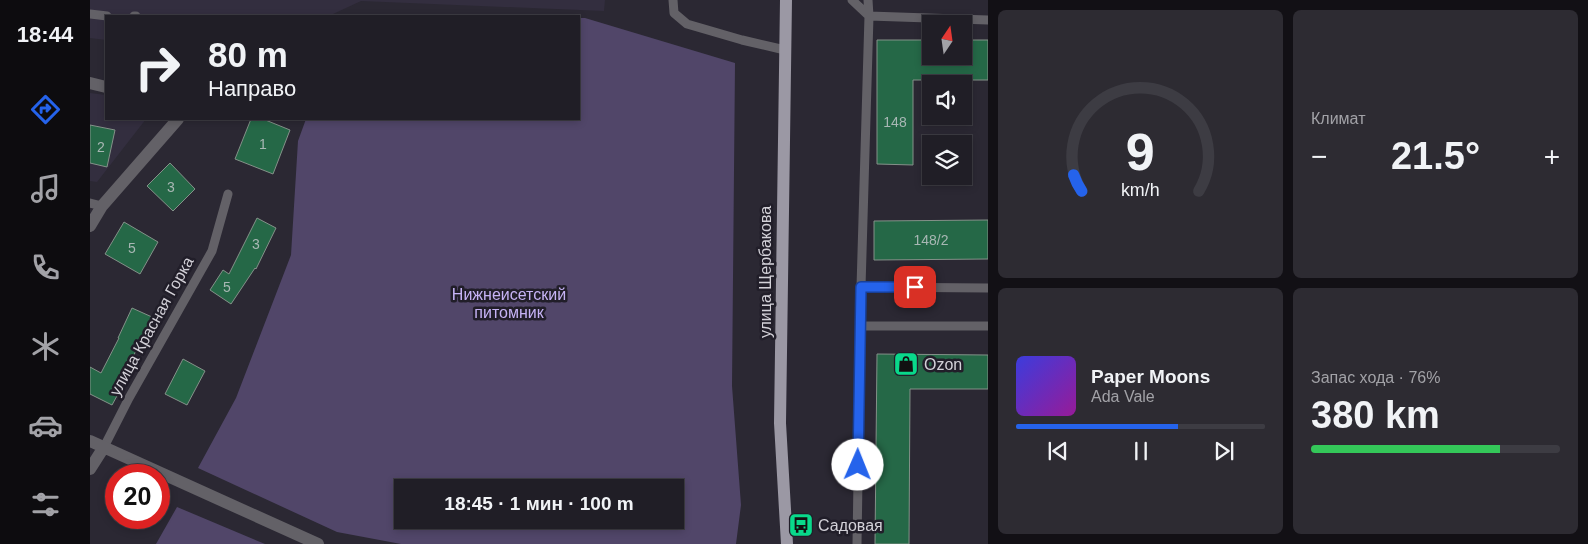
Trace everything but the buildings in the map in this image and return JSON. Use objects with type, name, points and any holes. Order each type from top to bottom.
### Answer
[{"type":"main road","name":"улица Щербакова","points":[[786,0],[780,423],[787,544]]},
{"type":"street","points":[[90,83],[105,87]]},
{"type":"street","points":[[90,226],[96,205],[177,120]]},
{"type":"street","points":[[90,441],[318,544]]},
{"type":"street","points":[[90,461],[104,447]]},
{"type":"street","name":"улица Красная Горка","points":[[90,470],[104,447]]},
{"type":"lane","points":[[673,0],[674,13],[688,24],[785,50]]},
{"type":"lane","points":[[852,0],[869,16],[988,20]]},
{"type":"lane","points":[[857,544],[868,0]]},
{"type":"lane","points":[[90,14],[105,16]]},
{"type":"lane","name":"улица Красная Горка","points":[[104,447],[129,398],[212,251],[228,194]]},
{"type":"lane","points":[[861,287],[988,288]]},
{"type":"lane","points":[[861,326],[988,326]]},
{"type":"shaded area","points":[[90,0],[605,0],[604,11],[361,1],[332,15],[105,15],[105,40],[90,38]]},
{"type":"shaded area","points":[[90,93],[105,95],[105,120],[145,120],[97,182],[90,181]]},
{"type":"green space","name":"Нижнеисетский питомник","points":[[580,18],[735,63],[732,386],[741,505],[736,544],[401,544],[337,532],[198,468],[236,398],[291,255],[298,141],[306,120],[580,120]]},
{"type":"green space","points":[[177,507],[265,544],[156,544],[165,529],[170,529],[170,519]]},
{"type":"place","name":"Ozon","points":[[906,364]]},
{"type":"place","name":"Садовая","points":[[801,525]]},
{"type":"route","points":[[858,465],[861,287],[915,287]]}]
